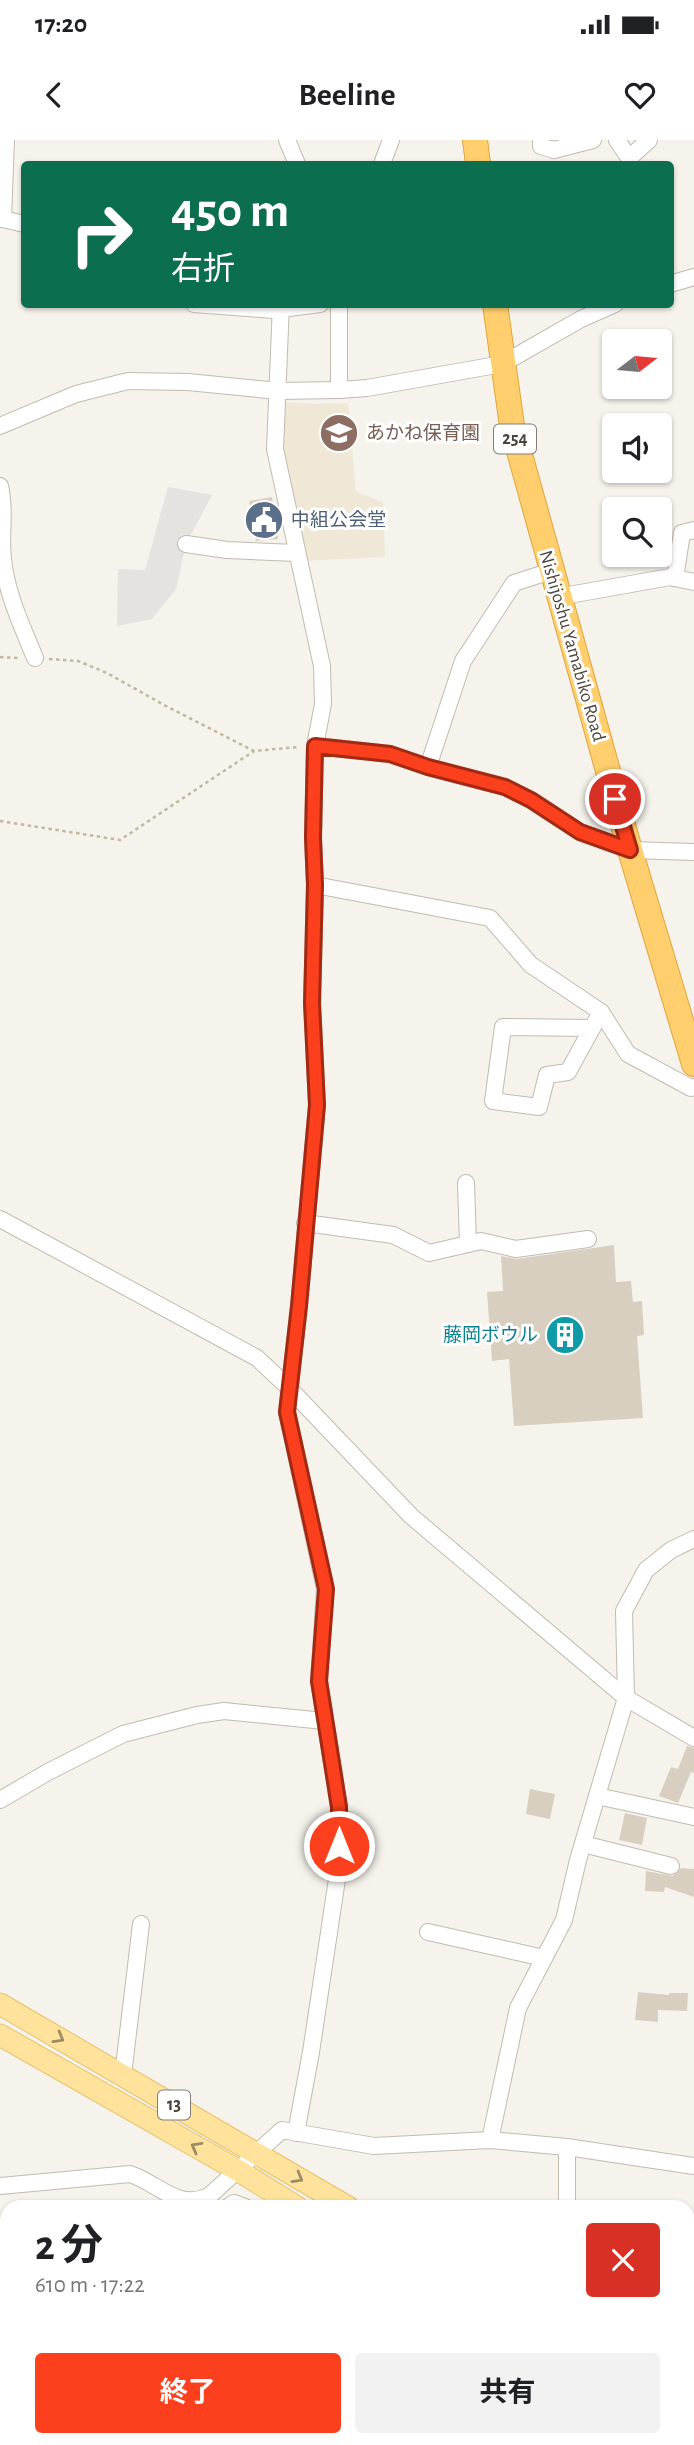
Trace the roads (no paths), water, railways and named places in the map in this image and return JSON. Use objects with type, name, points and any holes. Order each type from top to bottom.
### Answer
[{"type":"highway","points":[[475,140],[478,161]]},
{"type":"highway","name":"Nishijoshu Yamabiko Road","points":[[495,308],[512,426],[630,850],[694,1064]]},
{"type":"main road","name":"13","points":[[0,2004],[336,2200]]},
{"type":"main road","name":"13","points":[[0,2035],[286,2200]]},
{"type":"street","points":[[6,140],[1,219],[21,223]]},
{"type":"street","points":[[287,140],[296,161]]},
{"type":"street","points":[[383,161],[391,140]]},
{"type":"street","points":[[541,140],[541,146],[554,150],[593,140]]},
{"type":"street","points":[[617,140],[629,158],[649,140]]},
{"type":"street","points":[[674,283],[694,277]]},
{"type":"street","points":[[281,308],[275,449],[321,666],[323,704],[315,746],[313,838],[315,885],[312,1003],[317,1105],[287,1412],[326,1589],[319,1681],[339,1807],[339,1866],[296,2133]]},
{"type":"street","points":[[339,308],[339,390]]},
{"type":"street","points":[[0,426],[76,394],[128,381],[188,382],[278,391],[339,390],[367,388],[502,364],[580,319],[606,308]]},
{"type":"street","points":[[0,486],[3,559],[14,604],[35,658]]},
{"type":"street","points":[[675,578],[682,533],[694,530]]},
{"type":"street","points":[[186,544],[228,550],[296,553]]},
{"type":"street","points":[[428,767],[463,661],[514,583],[551,571]]},
{"type":"street","points":[[558,597],[670,577],[694,582]]},
{"type":"street","points":[[315,746],[390,754],[505,787],[531,800],[580,832],[630,850],[694,852]]},
{"type":"street","points":[[315,885],[490,918],[531,965],[601,1012],[628,1054],[691,1088],[694,1087]]},
{"type":"street","points":[[592,1028],[503,1027],[493,1101],[539,1107],[547,1075],[568,1072],[601,1012]]},
{"type":"street","points":[[466,1183],[468,1244]]},
{"type":"street","points":[[0,1219],[257,1358],[411,1516],[626,1698],[694,1738]]},
{"type":"street","points":[[305,1223],[393,1236],[429,1253],[481,1241],[516,1248],[588,1240]]},
{"type":"street","points":[[490,2140],[518,2008],[564,1920],[583,1844],[626,1698],[624,1611],[646,1570],[671,1550],[694,1539]]},
{"type":"street","points":[[0,1800],[123,1734],[197,1714],[224,1711],[324,1721]]},
{"type":"street","points":[[597,1796],[694,1817]]},
{"type":"street","points":[[583,1844],[671,1866]]},
{"type":"street","points":[[123,2075],[141,1924]]},
{"type":"street","points":[[428,1932],[544,1958]]},
{"type":"street","points":[[203,2200],[239,2171],[282,2130],[374,2146],[490,2140],[567,2147],[694,2166]]},
{"type":"street","points":[[567,2147],[567,2200]]},
{"type":"street","points":[[0,2186],[130,2174],[179,2200]]},
{"type":"place","name":"あかね保育園","points":[[339,433]]},
{"type":"place","name":"中組公会堂","points":[[264,520]]},
{"type":"place","name":"藤岡ボウル","points":[[565,1335]]}]
